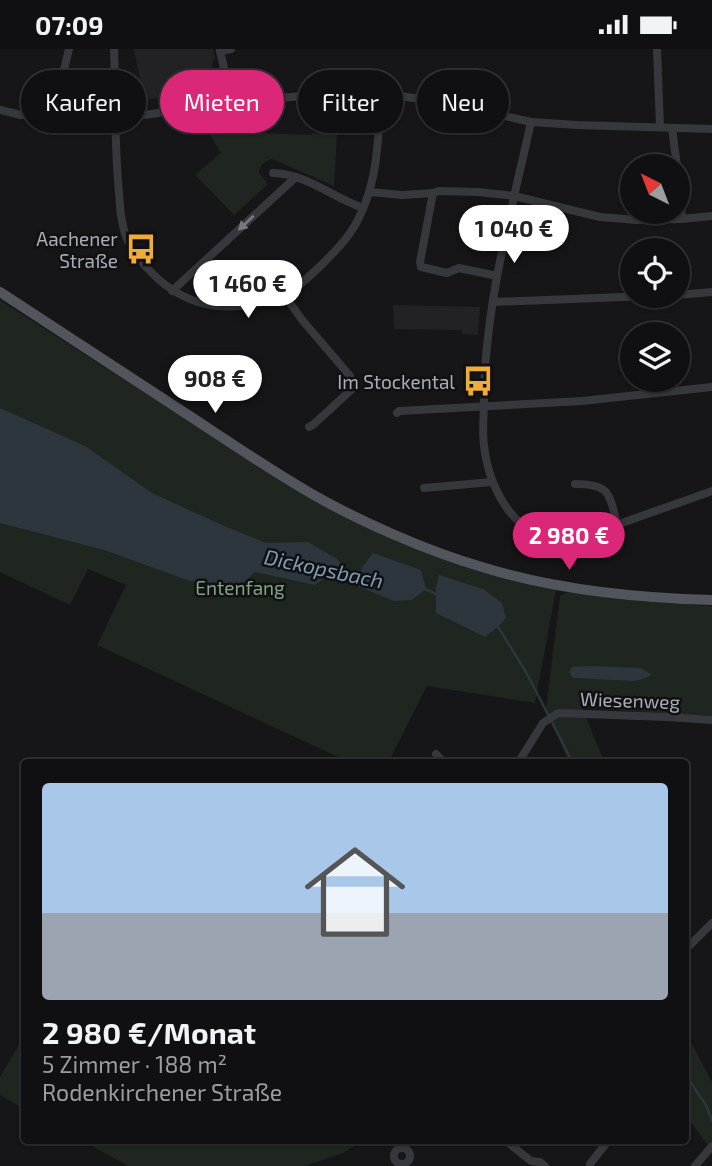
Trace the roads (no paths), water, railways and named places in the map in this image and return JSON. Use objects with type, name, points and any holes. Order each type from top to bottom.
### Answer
[{"type":"main road","points":[[0,292],[258,461],[314,495],[369,523],[481,567],[537,581],[626,596],[712,600]]},
{"type":"street","points":[[114,49],[115,70]]},
{"type":"street","points":[[225,70],[220,50],[231,49]]},
{"type":"street","points":[[657,49],[660,127]]},
{"type":"street","points":[[64,70],[69,50]]},
{"type":"street","points":[[403,96],[448,103],[531,122],[712,129]]},
{"type":"street","points":[[0,110],[21,115]]},
{"type":"street","points":[[531,122],[497,276],[485,358],[484,445],[492,482],[514,519],[543,536],[570,540],[712,492]]},
{"type":"street","points":[[672,128],[675,154]]},
{"type":"street","points":[[116,133],[121,217],[127,239],[135,253],[172,291],[215,306],[253,305],[285,295],[333,252],[350,233],[370,192],[378,133]]},
{"type":"street","points":[[273,173],[296,177],[363,208]]},
{"type":"street","points":[[172,291],[296,177]]},
{"type":"street","points":[[370,192],[402,195],[452,191],[514,196],[600,217],[620,219]]},
{"type":"street","points":[[433,193],[421,267],[447,273],[459,268],[497,276]]},
{"type":"street","points":[[690,218],[712,216]]},
{"type":"street","points":[[690,294],[712,292]]},
{"type":"street","points":[[285,295],[303,321],[346,370],[354,386],[309,427]]},
{"type":"street","points":[[493,302],[620,297]]},
{"type":"street","points":[[397,413],[582,401],[712,387]]},
{"type":"street","points":[[424,488],[492,482]]},
{"type":"street","points":[[575,484],[600,486],[611,500],[617,524]]},
{"type":"street","name":"Wiesenweg","points":[[520,759],[543,723],[548,717],[558,713],[712,720]]},
{"type":"street","points":[[436,754],[441,759]]},
{"type":"street","points":[[689,946],[712,923]]},
{"type":"street","points":[[510,1144],[532,1163],[540,1162],[545,1166]]},
{"type":"street","points":[[590,1164],[606,1144]]},
{"type":"street","points":[[695,1166],[712,1146]]},
{"type":"water","points":[[0,408],[85,446],[152,493],[222,525],[266,543],[308,542],[337,559],[345,568],[342,577],[329,575],[315,585],[255,572],[238,588],[190,581],[104,550],[0,523]]},
{"type":"water","points":[[373,553],[421,570],[426,589],[412,600],[394,601],[357,586],[362,567]]},
{"type":"water","points":[[439,575],[483,589],[502,603],[506,618],[485,637],[436,613]]},
{"type":"water","points":[[572,667],[641,668],[652,675],[634,681],[573,678],[569,672]]},
{"type":"waterway","name":"Dickopsbach","points":[[339,573],[360,577]]},
{"type":"waterway","name":"Dickopsbach","points":[[425,589],[438,595]]},
{"type":"waterway","name":"Dickopsbach","points":[[497,625],[526,672],[571,759]]},
{"type":"waterway","name":"Dickopsbach","points":[[689,1080],[706,1105],[712,1121]]},
{"type":"place","name":"Aachener Straße","points":[[141,249]]},
{"type":"place","name":"Im Stockental","points":[[478,381]]},
{"type":"park label","name":"Entenfang","points":[[240,587]]}]
